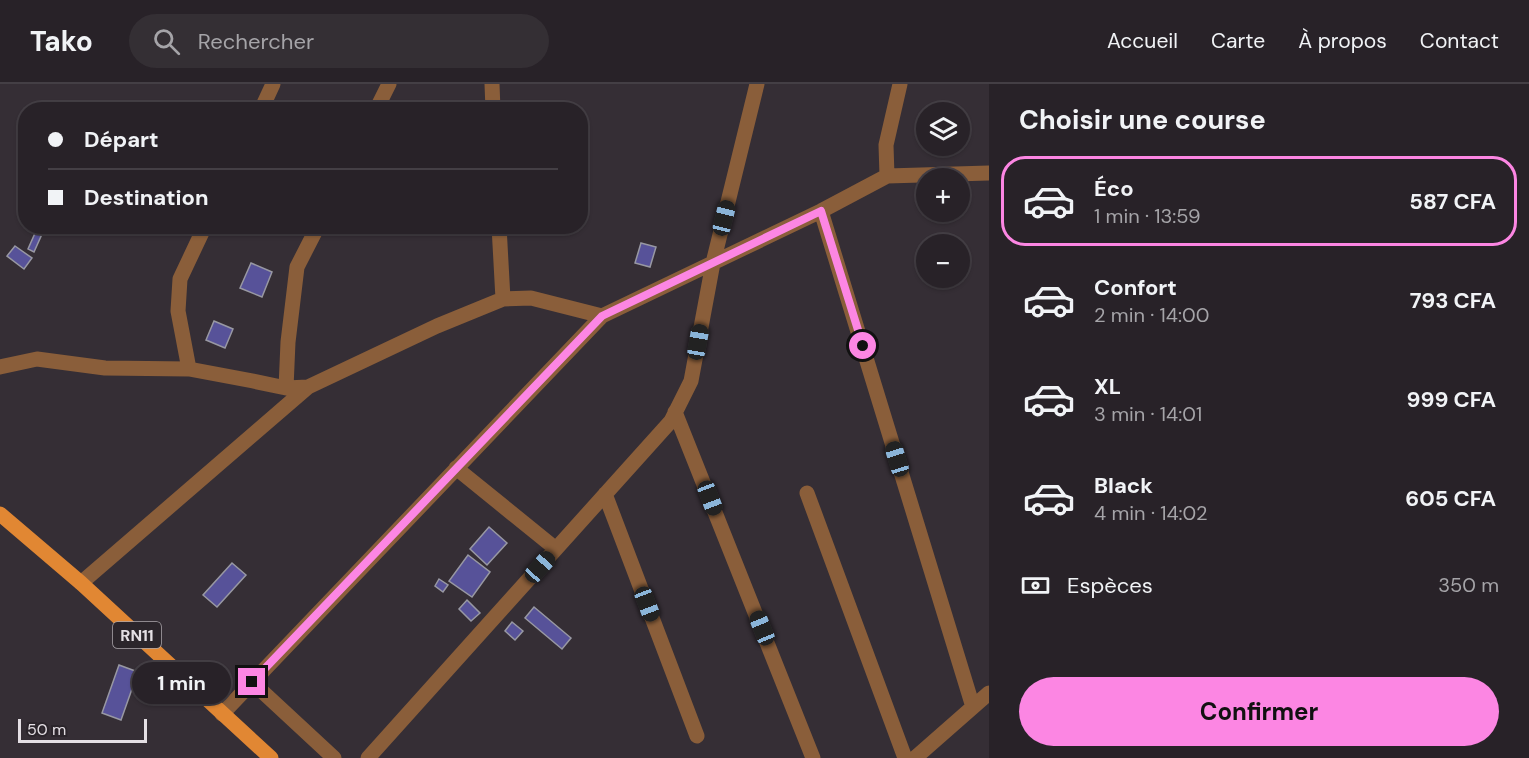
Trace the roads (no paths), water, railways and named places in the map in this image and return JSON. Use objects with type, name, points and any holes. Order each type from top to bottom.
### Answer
[{"type":"main road","name":"RN11","points":[[0,514],[81,583],[264,755]]},
{"type":"street","points":[[265,102],[273,84]]},
{"type":"street","points":[[380,102],[389,84]]},
{"type":"street","points":[[492,84],[493,102]]},
{"type":"street","points":[[368,758],[671,421],[691,381],[712,263],[757,84]]},
{"type":"street","points":[[887,176],[886,145],[900,84]]},
{"type":"street","points":[[222,714],[602,316],[821,211],[887,176],[989,173]]},
{"type":"street","points":[[821,211],[973,707]]},
{"type":"street","points":[[189,369],[178,311],[180,279],[201,234]]},
{"type":"street","points":[[286,388],[288,342],[297,267],[314,234]]},
{"type":"street","points":[[499,234],[503,299]]},
{"type":"street","points":[[81,583],[308,387],[437,326],[503,299],[531,298],[602,316]]},
{"type":"street","points":[[0,367],[37,359],[105,368],[189,369],[286,388],[308,387]]},
{"type":"street","points":[[675,412],[813,758]]},
{"type":"street","points":[[456,468],[556,549]]},
{"type":"street","points":[[807,493],[905,758]]},
{"type":"street","points":[[605,494],[697,736]]},
{"type":"street","points":[[252,682],[334,758]]},
{"type":"street","points":[[915,758],[989,693]]}]
